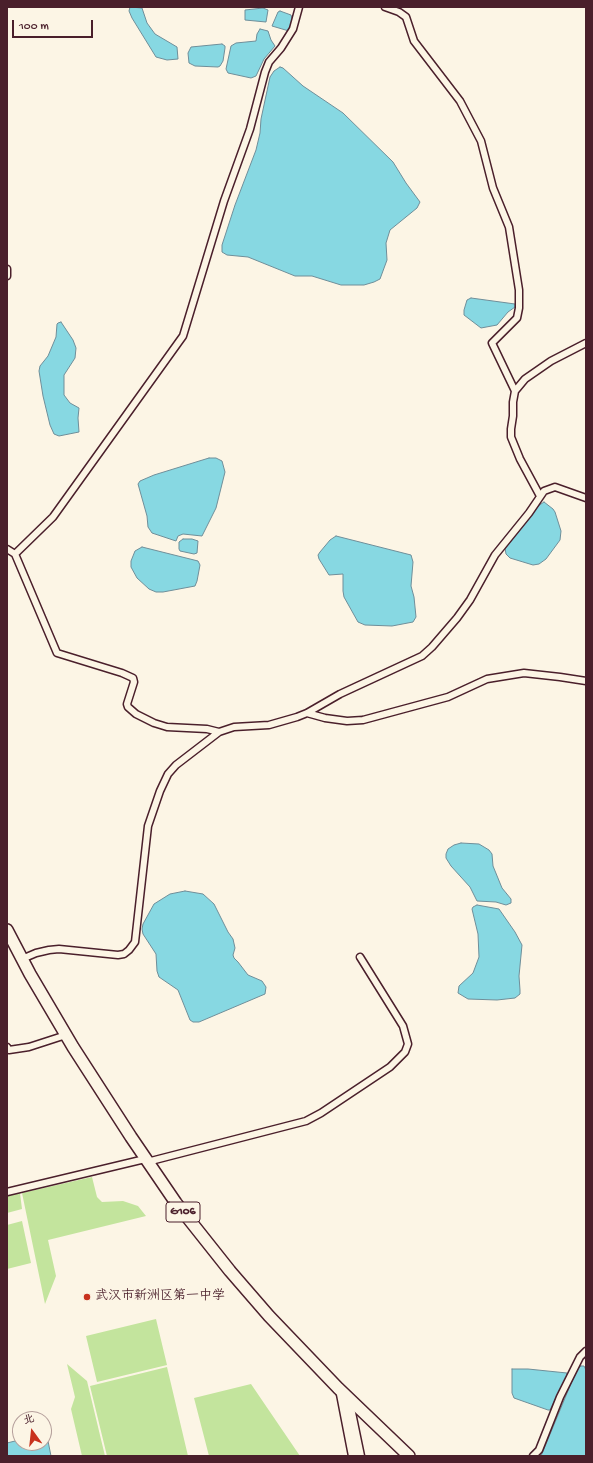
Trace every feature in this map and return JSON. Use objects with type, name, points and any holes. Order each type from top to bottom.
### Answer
[{"type":"highway","name":"G106","points":[[7,930],[66,1035],[146,1160],[176,1203],[235,1277],[269,1316],[348,1398],[409,1456]]},
{"type":"main road","points":[[340,1389],[353,1456]]},
{"type":"main road","points":[[348,1398],[360,1456]]},
{"type":"street","points":[[15,554],[53,517],[183,336],[224,201],[250,129],[256,101],[265,72],[269,62],[281,48],[293,29],[299,7]]},
{"type":"street","points":[[385,7],[399,12],[406,17],[414,41],[460,101],[481,141],[493,188],[509,227],[519,290],[519,308],[517,318],[492,343],[515,391]]},
{"type":"street","points":[[7,269],[7,276]]},
{"type":"street","points":[[540,496],[520,459],[511,437],[515,391],[525,379],[551,361],[586,342]]},
{"type":"street","points":[[22,959],[36,953],[59,949],[118,955],[127,952],[132,948],[135,942],[148,826],[158,796],[168,774],[176,765],[219,732],[234,727],[260,726],[278,723],[307,713],[340,694],[416,660],[428,651],[457,618],[495,556],[544,491],[555,487],[586,498]]},
{"type":"street","points":[[7,548],[15,554],[57,653],[122,673],[133,678],[134,682],[127,704],[136,714],[154,723],[167,727],[207,729],[219,732]]},
{"type":"street","points":[[307,713],[325,718],[347,721],[363,720],[448,697],[496,677],[524,674],[586,681]]},
{"type":"street","points":[[7,1192],[146,1160],[306,1120],[321,1113],[390,1067],[405,1052],[408,1044],[403,1026],[360,957]]},
{"type":"street","points":[[7,1047],[9,1050],[29,1047],[66,1035]]},
{"type":"street","points":[[533,1456],[539,1450],[560,1397],[580,1357],[586,1351]]},
{"type":"green space","points":[[92,1177],[97,1197],[102,1202],[123,1201],[138,1206],[146,1216],[48,1240],[56,1276],[45,1304],[22,1193]]},
{"type":"green space","points":[[20,1193],[22,1209],[7,1213],[7,1196]]},
{"type":"green space","points":[[22,1221],[31,1263],[7,1269],[7,1225]]},
{"type":"green space","points":[[156,1319],[167,1365],[97,1382],[86,1336]]},
{"type":"green space","points":[[67,1364],[87,1381],[105,1456],[82,1456],[71,1409],[75,1397]]},
{"type":"green space","points":[[167,1367],[188,1456],[107,1456],[90,1386]]},
{"type":"green space","points":[[251,1384],[300,1456],[209,1456],[194,1398]]},
{"type":"water","points":[[130,7],[142,8],[147,23],[155,34],[177,47],[178,59],[167,60],[156,57],[132,18],[129,11]]},
{"type":"water","points":[[263,8],[268,10],[266,22],[245,20],[245,10]]},
{"type":"water","points":[[280,11],[291,15],[293,22],[289,31],[272,26],[278,12]]},
{"type":"water","points":[[260,29],[268,31],[275,46],[264,59],[256,76],[251,78],[228,73],[226,69],[231,46],[236,43],[256,41],[257,34]]},
{"type":"water","points":[[222,44],[225,48],[223,61],[220,66],[195,66],[189,63],[188,53],[191,47]]},
{"type":"water","points":[[280,67],[303,86],[343,113],[393,162],[420,202],[417,208],[390,230],[386,243],[387,260],[380,279],[374,282],[364,285],[341,285],[312,276],[295,276],[248,257],[227,255],[222,252],[222,245],[235,205],[256,150],[270,77],[274,71]]},
{"type":"water","points":[[471,298],[515,304],[515,307],[508,312],[497,325],[481,328],[464,315],[467,300]]},
{"type":"water","points":[[61,322],[73,340],[76,348],[75,358],[64,375],[64,395],[70,403],[79,408],[79,432],[59,436],[54,434],[50,425],[39,371],[40,366],[48,356],[56,337],[57,324]]},
{"type":"water","points":[[209,458],[216,458],[222,461],[225,472],[216,508],[202,536],[183,534],[178,536],[176,541],[152,533],[148,527],[147,516],[138,484],[140,481],[154,475]]},
{"type":"water","points":[[544,502],[555,512],[561,531],[560,540],[546,559],[539,564],[533,565],[510,558],[506,554],[505,548],[538,506]]},
{"type":"water","points":[[336,536],[411,555],[413,562],[411,586],[414,597],[416,617],[413,622],[392,626],[365,625],[358,622],[344,597],[343,574],[329,575],[319,559],[318,555],[320,552],[330,540]]},
{"type":"water","points":[[183,539],[198,541],[197,553],[194,554],[180,551],[179,542]]},
{"type":"water","points":[[142,547],[198,561],[200,565],[195,586],[163,592],[156,592],[149,589],[137,578],[131,567],[131,561],[135,551]]},
{"type":"water","points":[[461,843],[479,844],[489,850],[492,854],[493,866],[502,888],[511,899],[511,903],[506,905],[496,902],[477,901],[470,887],[451,866],[446,858],[448,849]]},
{"type":"water","points":[[185,891],[203,894],[214,904],[233,939],[235,948],[233,955],[234,958],[248,975],[262,981],[266,987],[265,994],[199,1022],[193,1022],[190,1020],[178,990],[159,977],[157,971],[156,954],[143,934],[142,929],[143,924],[154,904],[170,894]]},
{"type":"water","points":[[477,905],[499,909],[522,945],[519,976],[520,994],[515,998],[497,1000],[468,999],[458,993],[459,986],[473,973],[479,957],[478,934],[472,909]]},
{"type":"water","points":[[584,1366],[586,1370],[586,1456],[541,1456],[577,1369]]},
{"type":"water","points":[[512,1369],[567,1373],[567,1376],[550,1410],[514,1398],[512,1393]]},
{"type":"water","points":[[12,1442],[12,1451],[50,1451],[51,1456],[7,1456],[7,1443]]},
{"type":"place","name":"武汉市新洲区第一中学","points":[[87,1297]]}]
